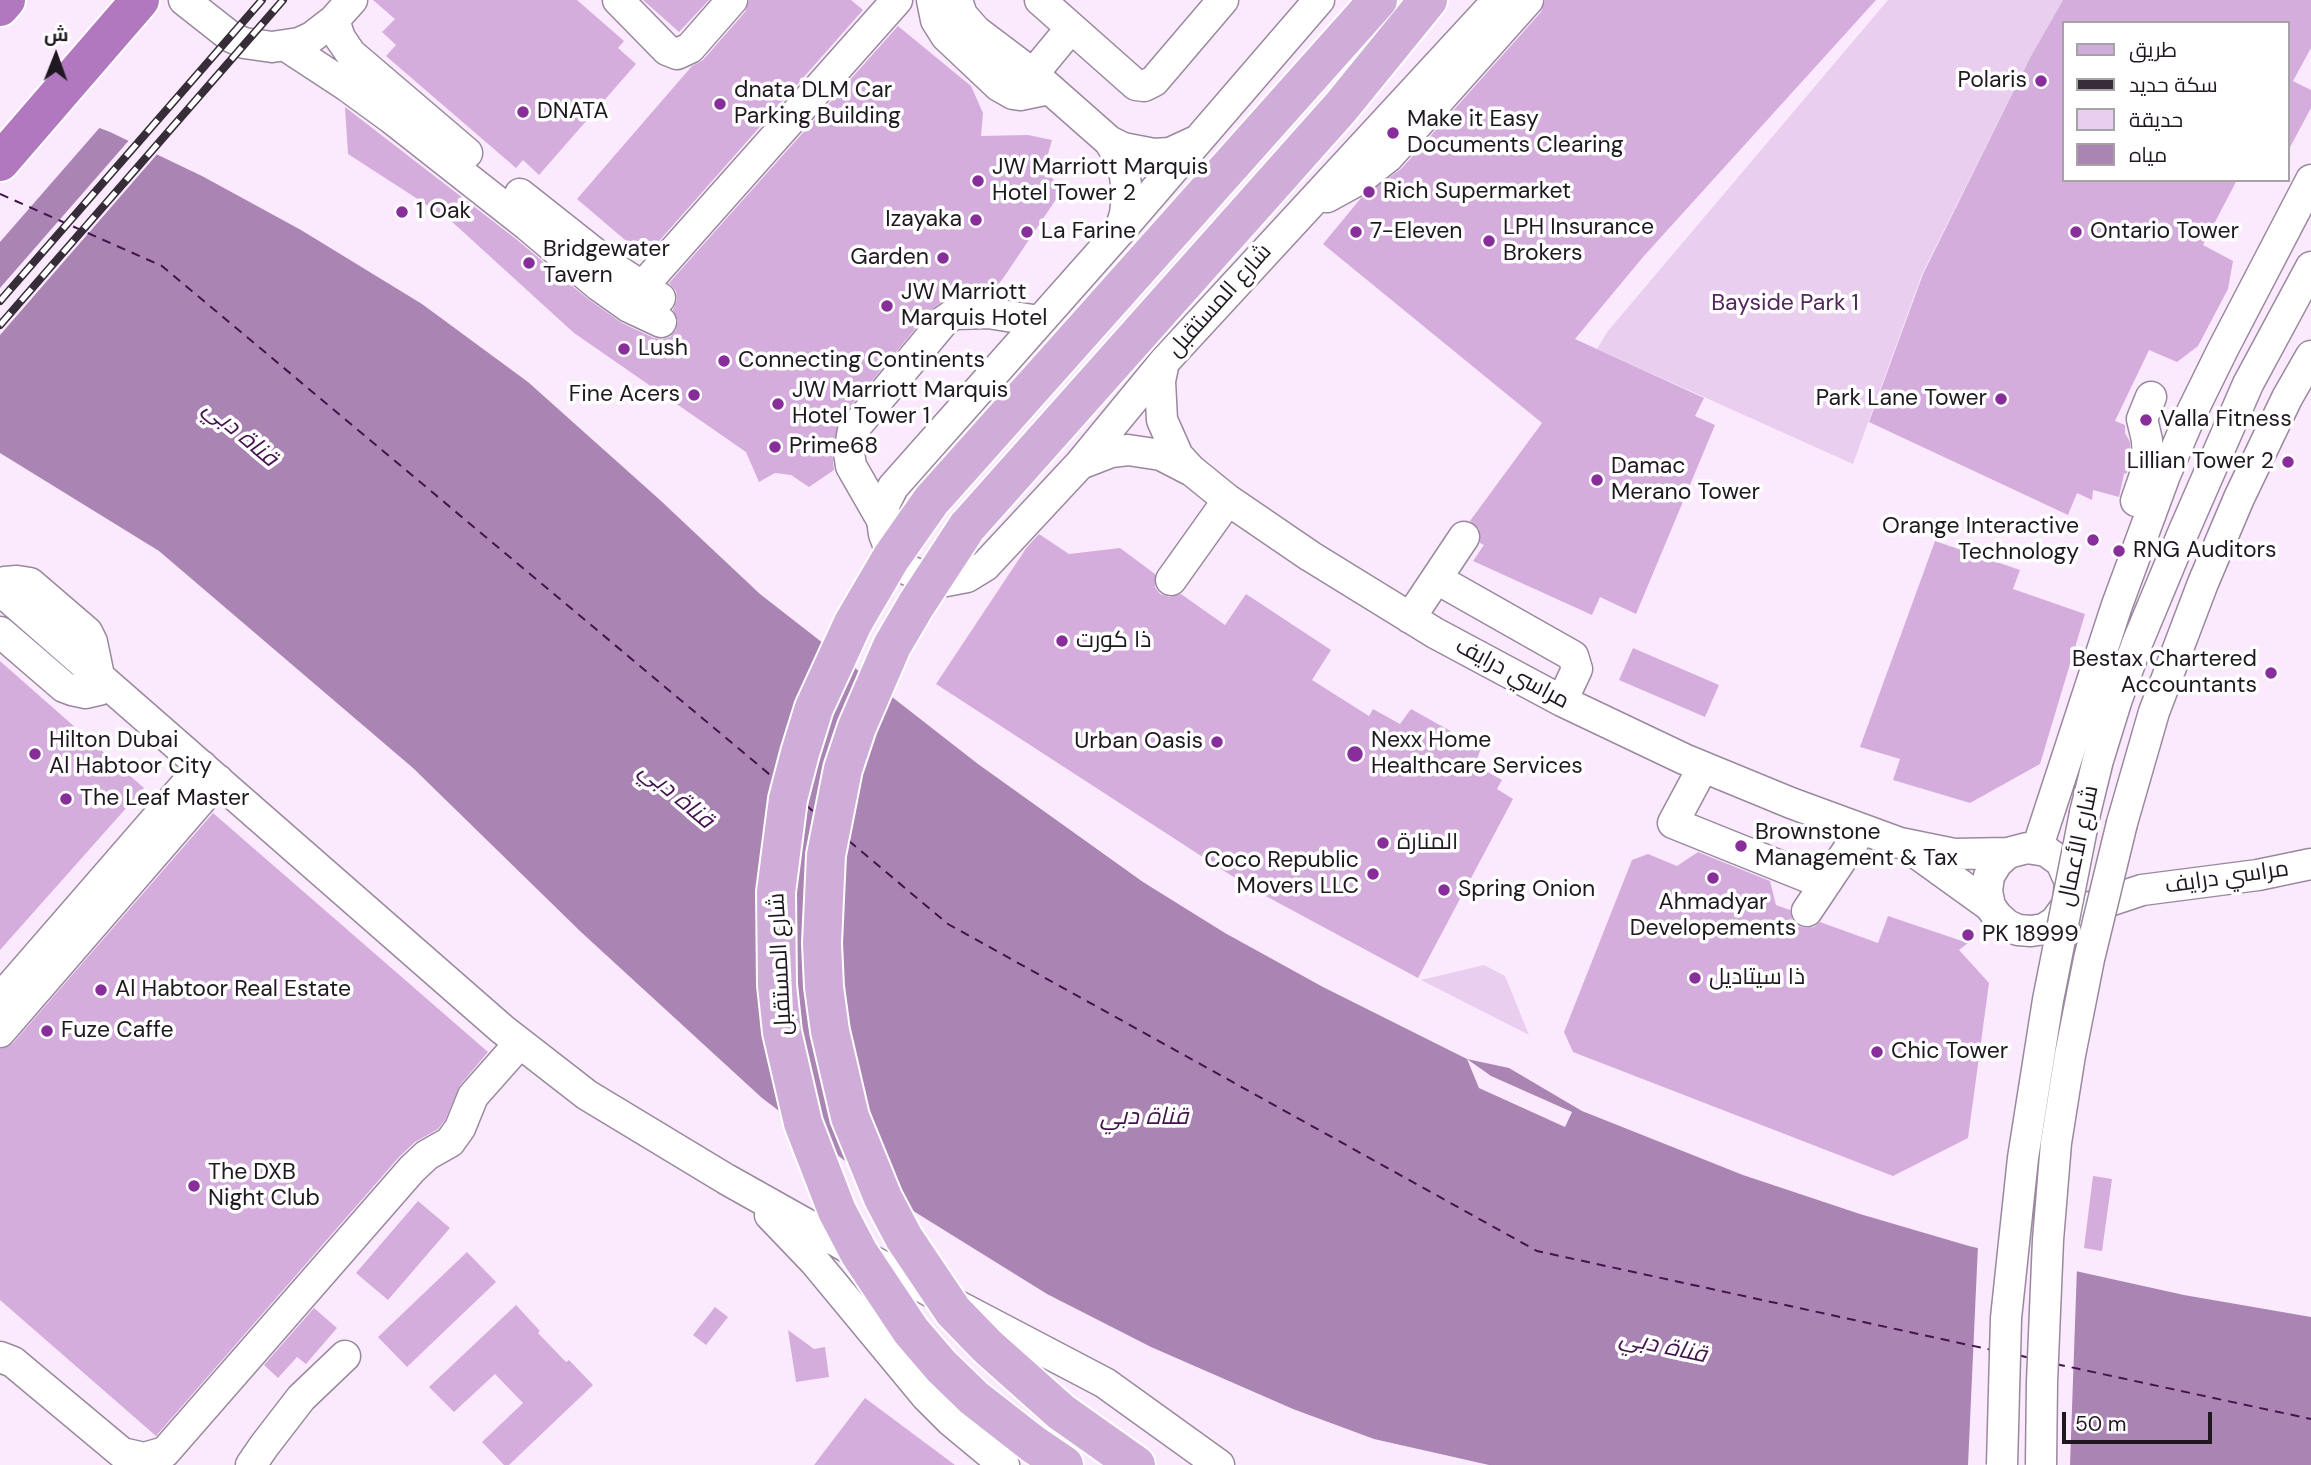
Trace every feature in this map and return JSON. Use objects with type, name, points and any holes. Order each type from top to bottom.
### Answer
[{"type":"highway","points":[[0,7],[6,0]]},
{"type":"highway","points":[[0,162],[140,0]]},
{"type":"main road","points":[[1310,76],[1359,0]]},
{"type":"main road","name":"شارع المستقبل","points":[[1064,1465],[1018,1455],[974,1398],[941,1366],[911,1331],[859,1253],[837,1211],[803,1124],[782,1032],[777,985],[776,903],[781,845],[789,799],[807,731],[832,665],[891,558],[932,501],[1378,0]]},
{"type":"main road","name":"شارع المستقبل","points":[[1136,1465],[1061,1412],[988,1347],[953,1311],[904,1237],[883,1198],[850,1117],[830,1031],[824,987],[822,899],[833,812],[850,748],[873,686],[892,646],[967,527],[1341,107],[1429,0]]},
{"type":"main road","points":[[1341,107],[1448,0]]},
{"type":"street","points":[[184,0],[231,37],[258,46],[286,46],[312,37],[341,7]]},
{"type":"street","points":[[203,0],[228,18],[265,28],[304,22],[341,7]]},
{"type":"street","points":[[618,0],[667,50],[677,54],[690,48],[732,0]]},
{"type":"street","points":[[286,46],[611,266],[648,303],[897,0]]},
{"type":"street","points":[[903,0],[946,36]]},
{"type":"street","points":[[932,0],[936,20],[958,50],[1005,91],[1020,95],[1071,28]]},
{"type":"street","points":[[957,0],[962,15],[969,24],[1109,141],[1123,148],[1154,154],[1170,153],[1199,139]]},
{"type":"street","points":[[972,0],[982,20],[1033,75]]},
{"type":"street","points":[[1040,0],[1136,85],[1144,86],[1154,80],[1223,0]]},
{"type":"street","points":[[883,520],[885,503],[893,487],[1119,232],[1319,0]]},
{"type":"street","name":"شارع المستقبل","points":[[1039,321],[988,313],[954,314],[944,321],[853,430],[850,466],[883,520],[889,547],[906,569],[925,578],[946,581],[967,577],[985,566],[1080,464],[1164,362],[1498,0]]},
{"type":"street","points":[[1310,203],[1344,189],[1375,169],[1528,0]]},
{"type":"street","points":[[341,7],[340,38],[351,54],[451,140],[489,183]]},
{"type":"street","points":[[1109,141],[1119,158],[1126,185],[1125,214],[1119,232]]},
{"type":"street","points":[[2036,854],[2134,559],[2186,426],[2311,180]]},
{"type":"street","name":"شارع الأعمال","points":[[2002,1465],[2006,1318],[2023,1158],[2046,1014],[2085,813],[2098,760],[2138,641],[2183,533],[2248,384],[2311,267]]},
{"type":"street","name":"شارع الأعمال","points":[[2041,1465],[2048,1240],[2056,1143],[2089,959],[2122,823],[2154,712],[2203,583],[2281,411],[2311,356]]},
{"type":"street","name":"مراسي درايف","points":[[1164,362],[1159,401],[1162,420],[1178,456],[1191,470],[1228,500],[1310,555],[1410,618],[1499,669],[1703,767],[1900,843],[1954,854],[2036,854],[2099,881],[2142,890]]},
{"type":"street","points":[[2134,559],[2133,513],[2148,466],[2142,406],[2186,426]]},
{"type":"street","name":"مراسي درايف","points":[[1080,464],[1111,452],[1136,451],[1161,455],[1191,470]]},
{"type":"street","points":[[1171,580],[1228,500]]},
{"type":"street","points":[[1410,618],[1464,537]]},
{"type":"street","points":[[1437,579],[1568,651],[1573,656],[1577,669],[1562,701]]},
{"type":"street","points":[[0,588],[519,1044],[587,1095],[726,1179],[931,1293],[1082,1370],[1117,1391],[1219,1465]]},
{"type":"street","points":[[0,632],[64,687],[86,693],[99,690],[102,679]]},
{"type":"street","points":[[1703,767],[1673,823],[1825,884]]},
{"type":"street","points":[[0,999],[210,773]]},
{"type":"street","points":[[0,1032],[210,773]]},
{"type":"street","points":[[1807,911],[1862,829]]},
{"type":"street","name":"مراسي درايف","points":[[1900,843],[1990,906]]},
{"type":"street","points":[[2036,854],[2067,871],[2071,893],[2068,904],[2055,922],[2044,929],[2018,930],[2007,925],[1990,906],[1987,891],[1989,876],[1997,863],[2036,854]]},
{"type":"street","name":"مراسي درايف","points":[[2055,922],[2142,890],[2258,875],[2311,864]]},
{"type":"street","points":[[0,1357],[13,1362],[122,1453],[144,1458],[165,1451],[412,1169],[427,1155],[450,1142],[460,1128],[473,1096],[519,1044]]},
{"type":"street","points":[[726,1179],[795,1239],[903,1370],[951,1421],[979,1444],[1018,1455]]},
{"type":"street","points":[[979,1444],[967,1418],[968,1390],[982,1366],[1005,1350],[1033,1346]]},
{"type":"street","points":[[251,1465],[301,1398],[345,1356]]},
{"type":"green space","name":"Bayside Park 1","points":[[1888,0],[2063,0],[2031,56],[1922,274],[1853,464],[1597,349],[1608,331]]},
{"type":"green space","points":[[1484,965],[1505,976],[1529,1035],[1421,980]]},
{"type":"water","name":"قناة دبي","points":[[0,90],[110,132],[202,176],[301,230],[422,304],[528,382],[760,594],[978,764],[1143,882],[1225,933],[1323,987],[1467,1059],[1509,1068],[1582,1111],[1743,1175],[1860,1214],[1969,1246],[2184,1295],[2311,1317],[2311,1465],[1489,1465],[1374,1439],[1293,1409],[1151,1347],[1047,1294],[902,1204],[762,1098],[581,932],[413,768],[159,551],[0,453]]},
{"type":"pier","points":[[0,86],[102,125],[0,242]]},
{"type":"pier","points":[[131,138],[159,152],[0,335],[0,288]]},
{"type":"pier","points":[[1467,1059],[1491,1076],[1572,1112],[1565,1127],[1479,1088]]},
{"type":"pier","points":[[1978,1245],[2077,1267],[2070,1465],[1968,1465]]},
{"type":"building","name":"DNATA","points":[[373,0],[577,0],[624,41],[618,48],[636,64],[539,175],[523,160],[516,168],[386,56],[396,45],[382,32],[395,19]]},
{"type":"building","points":[[643,0],[709,0],[679,32]]},
{"type":"building","name":"dnata DLM Car Parking Building","points":[[749,0],[851,0],[863,10],[645,257],[577,199],[692,66],[703,60],[745,12]]},
{"type":"building","points":[[1545,0],[1876,0],[1643,257],[1575,339],[1704,398],[1695,416],[1715,425],[1636,614],[1600,597],[1592,615],[1473,561],[1484,545],[1480,543],[1479,529],[1470,521],[1542,423],[1323,244],[1361,198],[1401,169],[1541,12]]},
{"type":"building","points":[[2063,0],[2311,0],[2311,48],[2293,81],[2311,90],[2311,108],[2290,147],[2290,21],[2062,21],[2062,182],[2236,182],[2203,245],[2233,261],[2228,289],[2198,346],[2177,362],[2149,350],[2115,421],[2125,425],[2125,433],[2130,442],[2130,463],[2127,473],[2124,474],[2119,497],[2093,490],[2092,500],[2077,493],[2068,515],[1869,422],[1923,274],[2031,56]]},
{"type":"building","points":[[898,26],[971,86],[983,113],[981,136],[1028,135],[1052,140],[1046,161],[1050,176],[1063,189],[989,296],[953,297],[931,310],[840,419],[832,450],[834,470],[809,487],[791,475],[775,473],[759,482],[746,452],[574,333],[450,220],[348,154],[345,107],[516,239],[588,299],[622,323],[654,338],[663,339],[670,337],[676,330],[678,321],[673,310],[677,300],[676,291],[669,283]]},
{"type":"building","points":[[1039,534],[1069,554],[1120,548],[1155,574],[1155,587],[1160,594],[1170,597],[1181,594],[1225,625],[1246,594],[1331,650],[1312,680],[1369,716],[1373,709],[1400,724],[1411,709],[1481,748],[1475,765],[1502,780],[1497,789],[1513,799],[1418,978],[1249,887],[936,684],[1027,547]]},
{"type":"building","points":[[1935,541],[2020,570],[2013,589],[2085,614],[2040,764],[1970,803],[1893,780],[1900,759],[1860,747]]},
{"type":"building","points":[[1633,648],[1719,685],[1705,717],[1619,680]]},
{"type":"building","points":[[0,661],[144,788],[0,950]]},
{"type":"building","name":"The DXB Night Club","points":[[213,813],[488,1052],[460,1085],[445,1120],[438,1129],[415,1142],[399,1157],[156,1436],[0,1300],[0,1049],[13,1043]]},
{"type":"building","points":[[1698,852],[1770,881],[1776,905],[1790,910],[1792,919],[1798,926],[1814,927],[1820,922],[1878,943],[1888,916],[1968,943],[1959,950],[1989,983],[1968,1138],[1893,1176],[1573,1052],[1564,1032],[1632,860],[1648,854],[1677,866]]},
{"type":"building","points":[[2093,1176],[2112,1179],[2102,1251],[2084,1248]]},
{"type":"building","points":[[418,1201],[450,1228],[388,1300],[356,1273]]},
{"type":"building","points":[[467,1252],[496,1282],[407,1367],[378,1337]]},
{"type":"building","points":[[516,1305],[540,1331],[538,1333],[593,1385],[509,1465],[504,1465],[482,1442],[523,1403],[495,1374],[454,1412],[429,1387]]},
{"type":"building","points":[[715,1307],[728,1317],[706,1345],[693,1335]]},
{"type":"building","points":[[314,1308],[337,1328],[306,1364],[297,1357],[278,1378],[264,1365]]},
{"type":"building","points":[[788,1330],[814,1349],[825,1347],[829,1377],[796,1382]]},
{"type":"building","points":[[865,1398],[955,1465],[814,1465]]},
{"type":"ferry route","points":[[0,194],[162,266],[775,779]]},
{"type":"ferry route","points":[[806,805],[815,813]]},
{"type":"ferry route","points":[[849,841],[948,924],[1537,1251],[1992,1350]]},
{"type":"ferry route","points":[[2018,1355],[2030,1358]]},
{"type":"ferry route","points":[[2056,1364],[2311,1419]]},
{"type":"railway","points":[[0,301],[262,0]]},
{"type":"railway","points":[[0,325],[283,0]]},
{"type":"place","name":"Polaris","points":[[2041,81]]},
{"type":"place","name":"dnata DLM Car Parking Building","points":[[720,104]]},
{"type":"place","name":"DNATA","points":[[523,112]]},
{"type":"place","name":"Make it Easy Documents Clearing","points":[[1393,133]]},
{"type":"place","name":"JW Marriott Marquis Hotel Tower 2","points":[[978,181]]},
{"type":"place","name":"Rich Supermarket","points":[[1369,192]]},
{"type":"place","name":"1 Oak","points":[[402,212]]},
{"type":"place","name":"Izayaka","points":[[976,220]]},
{"type":"place","name":"La Farine","points":[[1027,232]]},
{"type":"place","name":"7-Eleven","points":[[1356,232]]},
{"type":"place","name":"Ontario Tower","points":[[2076,232]]},
{"type":"place","name":"LPH Insurance Brokers","points":[[1489,241]]},
{"type":"place","name":"Garden","points":[[943,258]]},
{"type":"place","name":"Bridgewater Tavern","points":[[529,263]]},
{"type":"place","name":"JW Marriott Marquis Hotel","points":[[887,306]]},
{"type":"place","name":"Lush","points":[[624,349]]},
{"type":"place","name":"Connecting Continents","points":[[724,361]]},
{"type":"place","name":"Fine Acers","points":[[694,395]]},
{"type":"place","name":"Park Lane Tower","points":[[2001,399]]},
{"type":"place","name":"JW Marriott Marquis Hotel Tower 1","points":[[778,404]]},
{"type":"place","name":"Valla Fitness","points":[[2146,420]]},
{"type":"place","name":"Prime68","points":[[775,447]]},
{"type":"place","name":"Lillian Tower 2","points":[[2288,462]]},
{"type":"place","name":"Damac Merano Tower","points":[[1597,480]]},
{"type":"place","name":"Orange Interactive Technology","points":[[2093,540]]},
{"type":"place","name":"RNG Auditors","points":[[2119,551]]},
{"type":"place","name":"ذا كورت","points":[[1062,641]]},
{"type":"place","name":"Bestax Chartered Accountants","points":[[2271,673]]},
{"type":"place","name":"Urban Oasis","points":[[1217,742]]},
{"type":"place","name":"Hilton Dubai Al Habtoor City","points":[[35,754]]},
{"type":"place","name":"Nexx Home Healthcare Services","points":[[1355,754]]},
{"type":"place","name":"The Leaf Master","points":[[66,799]]},
{"type":"place","name":"المنارة","points":[[1383,843]]},
{"type":"place","name":"Brownstone Management & Tax","points":[[1741,846]]},
{"type":"place","name":"Coco Republic Movers LLC","points":[[1373,874]]},
{"type":"place","name":"Ahmadyar Developements","points":[[1713,878]]},
{"type":"place","name":"Spring Onion","points":[[1444,890]]},
{"type":"place","name":"PK 18999","points":[[1968,935]]},
{"type":"place","name":"ذا سيتاديل","points":[[1695,978]]},
{"type":"place","name":"Al Habtoor Real Estate","points":[[101,990]]},
{"type":"place","name":"Fuze Caffe","points":[[47,1031]]},
{"type":"place","name":"Chic Tower","points":[[1877,1052]]},
{"type":"place","name":"The DXB Night Club","points":[[194,1186]]}]
